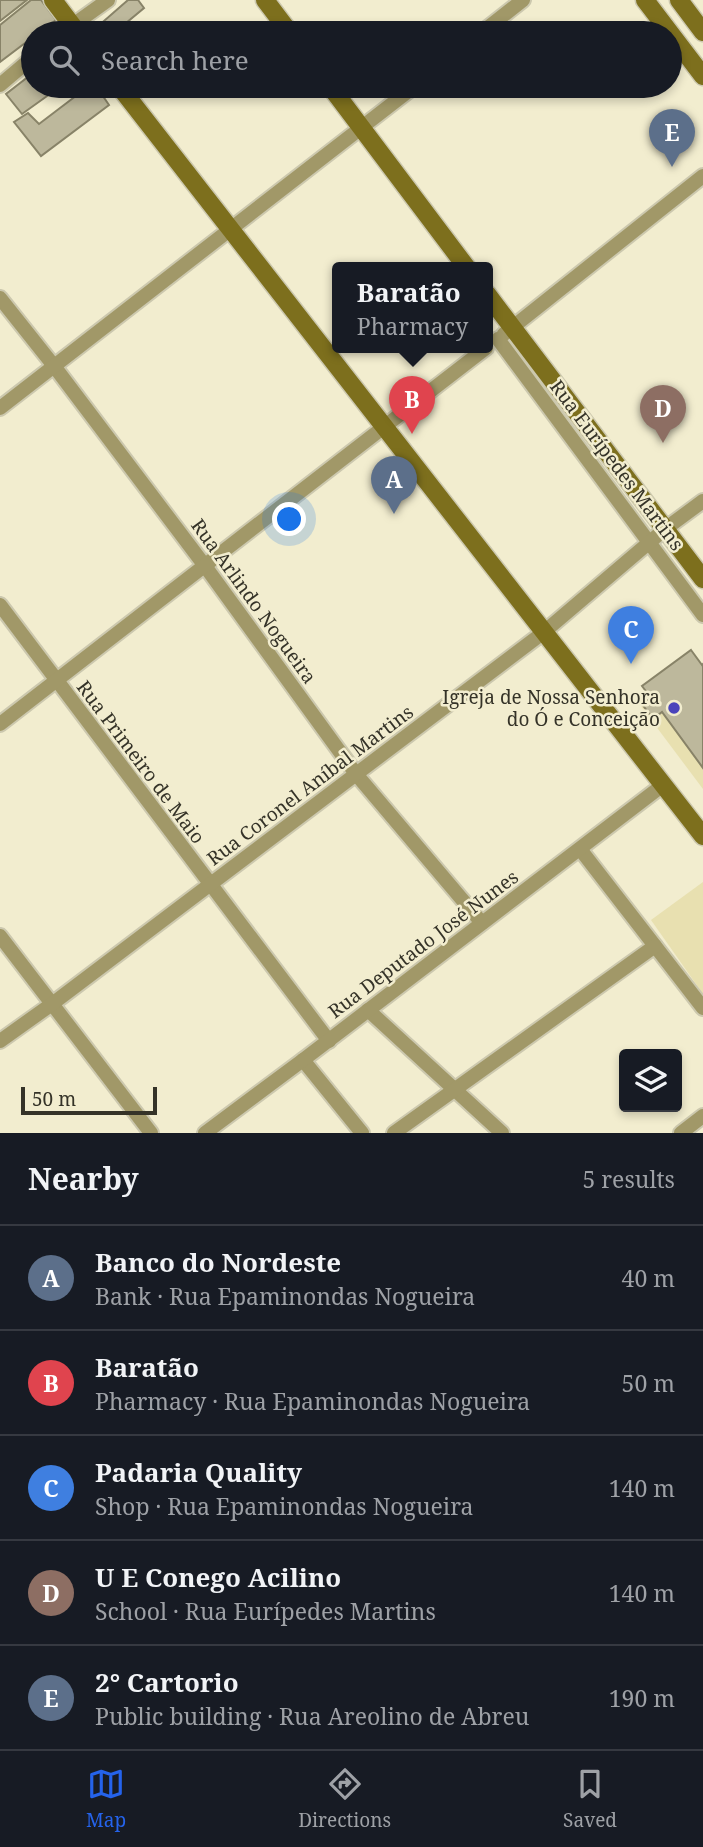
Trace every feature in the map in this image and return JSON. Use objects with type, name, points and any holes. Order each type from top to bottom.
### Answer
[{"type":"main road","points":[[53,0],[65,21]]},
{"type":"main road","points":[[265,0],[281,21]]},
{"type":"main road","points":[[645,0],[661,21]]},
{"type":"main road","points":[[679,0],[703,33]]},
{"type":"main road","points":[[682,48],[703,75]]},
{"type":"main road","points":[[129,98],[703,836]]},
{"type":"main road","points":[[339,98],[462,262]]},
{"type":"main road","name":"Rua Eurípedes Martins","points":[[493,302],[703,579]]},
{"type":"street","points":[[83,21],[108,0]]},
{"type":"street","points":[[496,21],[523,0]]},
{"type":"street","points":[[0,85],[21,67]]},
{"type":"street","points":[[0,408],[400,98]]},
{"type":"street","points":[[493,343],[703,176]]},
{"type":"street","name":"Rua Arlindo Nogueira","points":[[0,298],[205,566],[356,774],[482,923]]},
{"type":"street","name":"Rua Eurípedes Martins","points":[[493,349],[649,543],[703,615]]},
{"type":"street","points":[[0,724],[480,353]]},
{"type":"street","name":"Rua Coronel Aníbal Martins","points":[[0,1041],[544,632],[665,529],[703,501]]},
{"type":"street","name":"Rua Primeiro de Maio","points":[[0,606],[329,1041]]},
{"type":"street","name":"Rua Deputado José Nunes","points":[[205,1133],[663,785]]},
{"type":"street","points":[[580,849],[703,1008]]},
{"type":"street","points":[[0,936],[151,1133]]},
{"type":"street","points":[[394,1133],[655,946]]},
{"type":"street","points":[[368,1010],[502,1133]]},
{"type":"street","points":[[303,1060],[362,1133]]},
{"type":"street","points":[[681,1133],[703,1116]]},
{"type":"shaded area","points":[[640,705],[662,712],[703,768],[703,789]]},
{"type":"shaded area","points":[[703,882],[703,994],[651,920]]},
{"type":"building","points":[[0,0],[27,0],[0,21]]},
{"type":"building","points":[[31,0],[41,0],[56,20],[21,21],[21,46],[0,62],[0,25]]},
{"type":"building","points":[[128,0],[138,0],[144,8],[128,21],[104,21]]},
{"type":"building","points":[[21,82],[21,98],[44,98],[22,114],[6,94]]},
{"type":"building","points":[[73,98],[104,98],[109,105],[41,156],[14,122],[28,113],[39,124]]},
{"type":"building","name":"Igreja de Nossa Senhora do Ó e Conceição","points":[[691,650],[703,664],[703,768],[662,712],[653,719],[642,704],[651,698],[642,686]]},
{"type":"place","name":"2° Cartorio","points":[[672,167]]},
{"type":"place","name":"Baratão","points":[[412,434]]},
{"type":"place","name":"U E Conego Acilino","points":[[663,443]]},
{"type":"place","name":"Banco do Nordeste","points":[[394,514]]},
{"type":"place","name":"Padaria Quality","points":[[631,664]]},
{"type":"place","name":"Igreja de Nossa Senhora do Ó e Conceição","points":[[674,708]]}]
